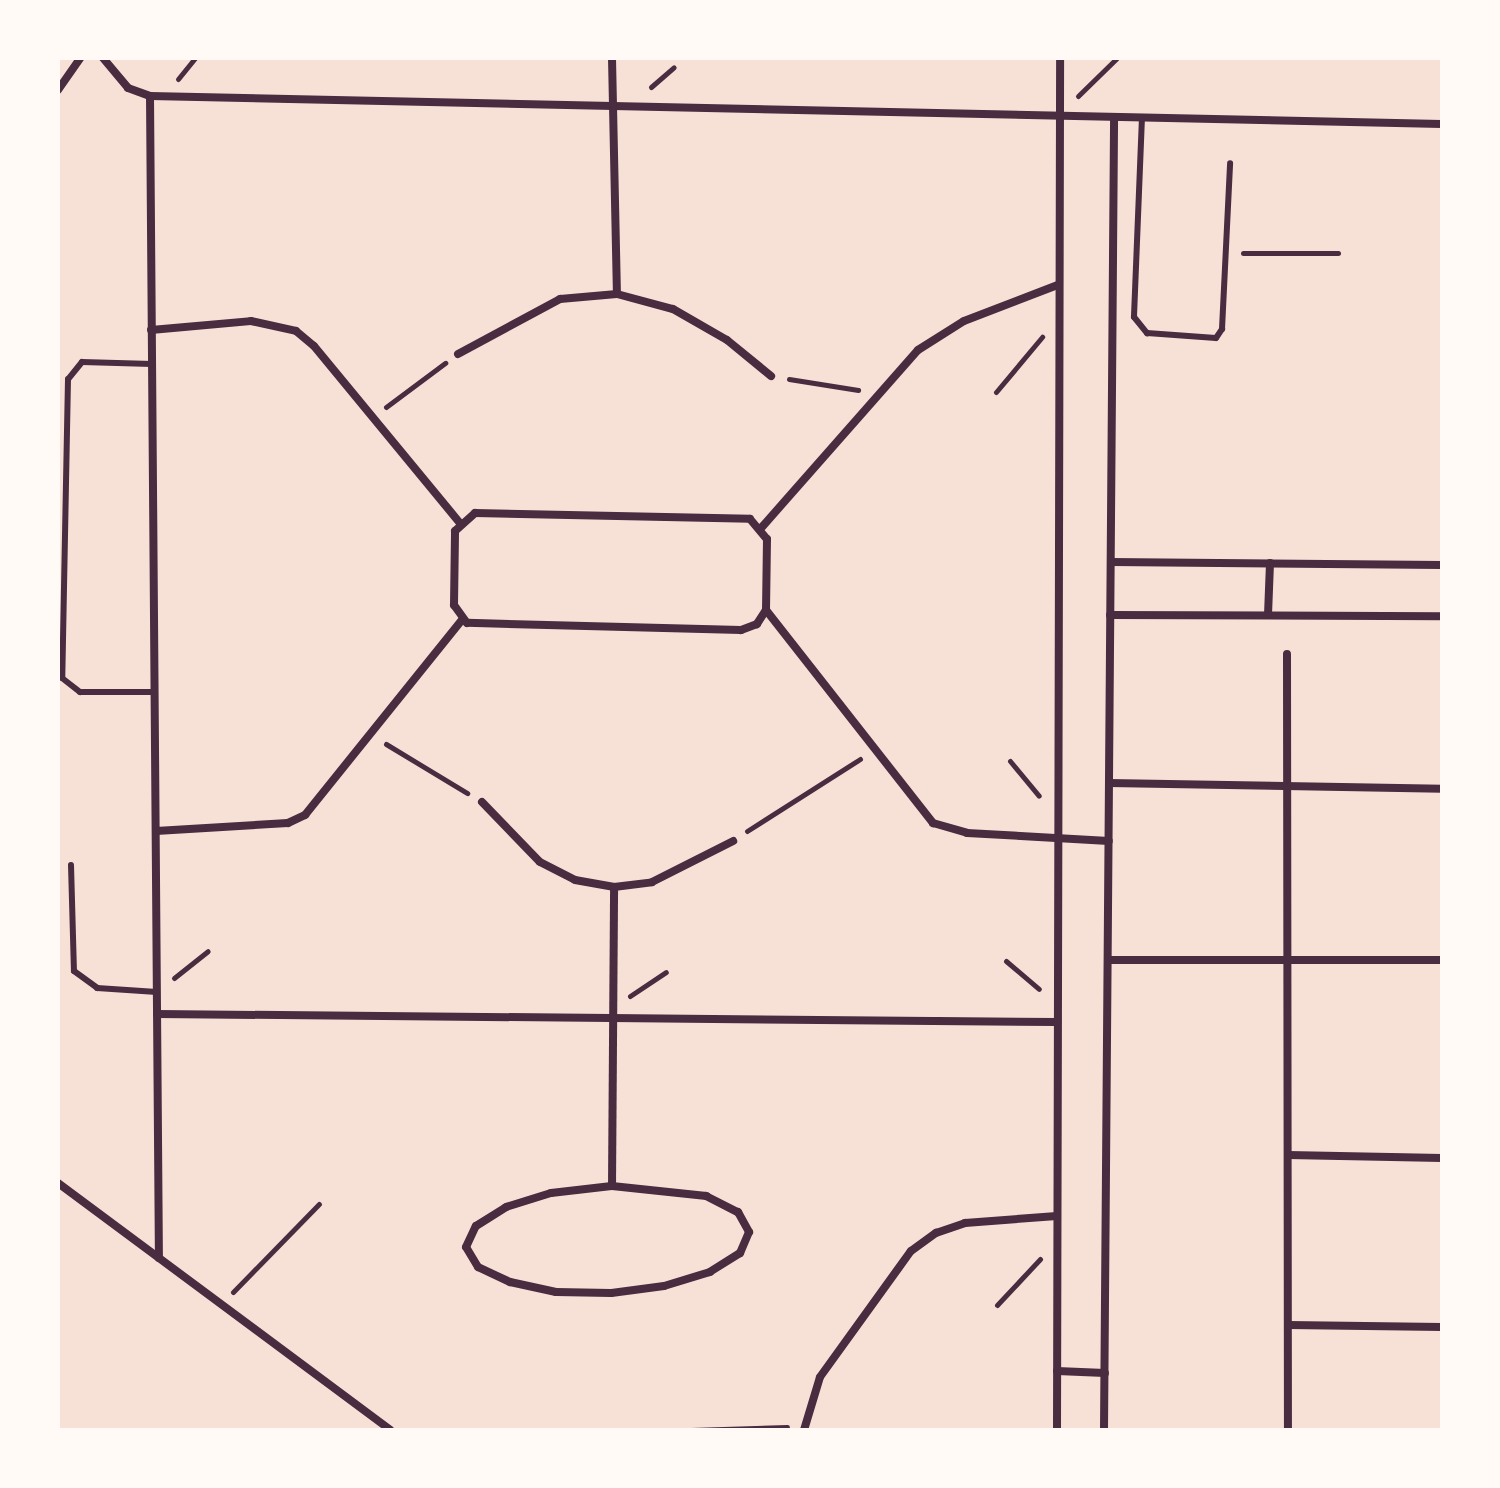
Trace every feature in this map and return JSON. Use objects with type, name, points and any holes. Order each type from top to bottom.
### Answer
[{"type":"street","points":[[58,90],[80,58]]},
{"type":"street","points":[[103,58],[128,88],[150,96],[1442,124]]},
{"type":"street","points":[[612,58],[617,294]]},
{"type":"street","points":[[1057,1430],[1060,58]]},
{"type":"street","points":[[150,96],[159,1258]]},
{"type":"street","points":[[1104,1430],[1114,117]]},
{"type":"street","points":[[762,527],[879,394],[940,333],[1058,285]]},
{"type":"street","points":[[458,354],[560,299],[617,294],[673,309],[727,340],[771,376]]},
{"type":"street","points":[[151,330],[251,321],[285,327],[314,346],[459,522],[454,605],[462,620],[472,624],[741,630],[757,624],[766,610],[767,539],[762,527],[744,518],[475,513],[459,522]]},
{"type":"street","points":[[1111,562],[1442,565]]},
{"type":"street","points":[[1268,615],[1270,563]]},
{"type":"street","points":[[766,610],[873,751],[933,823],[958,832],[1109,841]]},
{"type":"street","points":[[1110,615],[1442,616]]},
{"type":"street","points":[[156,831],[288,823],[305,815],[462,620]]},
{"type":"street","points":[[1287,654],[1288,1430]]},
{"type":"street","points":[[1109,783],[1442,789]]},
{"type":"street","points":[[482,802],[540,862],[575,880],[614,887],[652,882],[733,841]]},
{"type":"street","points":[[612,1186],[614,887]]},
{"type":"street","points":[[1108,960],[1442,960]]},
{"type":"street","points":[[157,1014],[1057,1022]]},
{"type":"street","points":[[1288,1155],[1442,1158]]},
{"type":"street","points":[[58,1183],[390,1430]]},
{"type":"street","points":[[612,1186],[706,1196],[738,1212],[749,1232],[740,1253],[710,1272],[664,1286],[611,1293],[556,1292],[510,1282],[478,1267],[466,1247],[476,1226],[506,1207],[551,1193],[612,1186]]},
{"type":"street","points":[[804,1428],[820,1377],[911,1251],[936,1233],[965,1223],[1057,1216]]},
{"type":"street","points":[[1288,1325],[1442,1327]]},
{"type":"street","points":[[1057,1371],[1105,1373]]},
{"type":"lane","points":[[1142,117],[1134,317],[1142,329],[1154,335],[1216,338],[1226,318],[1230,163]]},
{"type":"lane","points":[[152,364],[82,362],[68,379],[62,678],[80,692],[154,692]]},
{"type":"lane","points":[[71,865],[74,971],[97,988],[157,992]]},
{"type":"path","points":[[1058,115],[1117,58]]},
{"type":"path","points":[[1228,253],[1338,253]]},
{"type":"path","points":[[996,392],[1058,318]]},
{"type":"path","points":[[372,417],[458,354]]},
{"type":"path","points":[[771,376],[879,394]]},
{"type":"path","points":[[371,736],[482,802]]},
{"type":"path","points":[[733,841],[873,751]]},
{"type":"path","points":[[1010,761],[1057,819]]},
{"type":"path","points":[[157,992],[208,951]]},
{"type":"path","points":[[1006,961],[1057,1004]]},
{"type":"path","points":[[613,1007],[666,972]]},
{"type":"path","points":[[221,1305],[319,1204]]},
{"type":"path","points":[[997,1305],[1057,1241]]},
{"type":"path","points":[[691,1430],[804,1428]]}]
